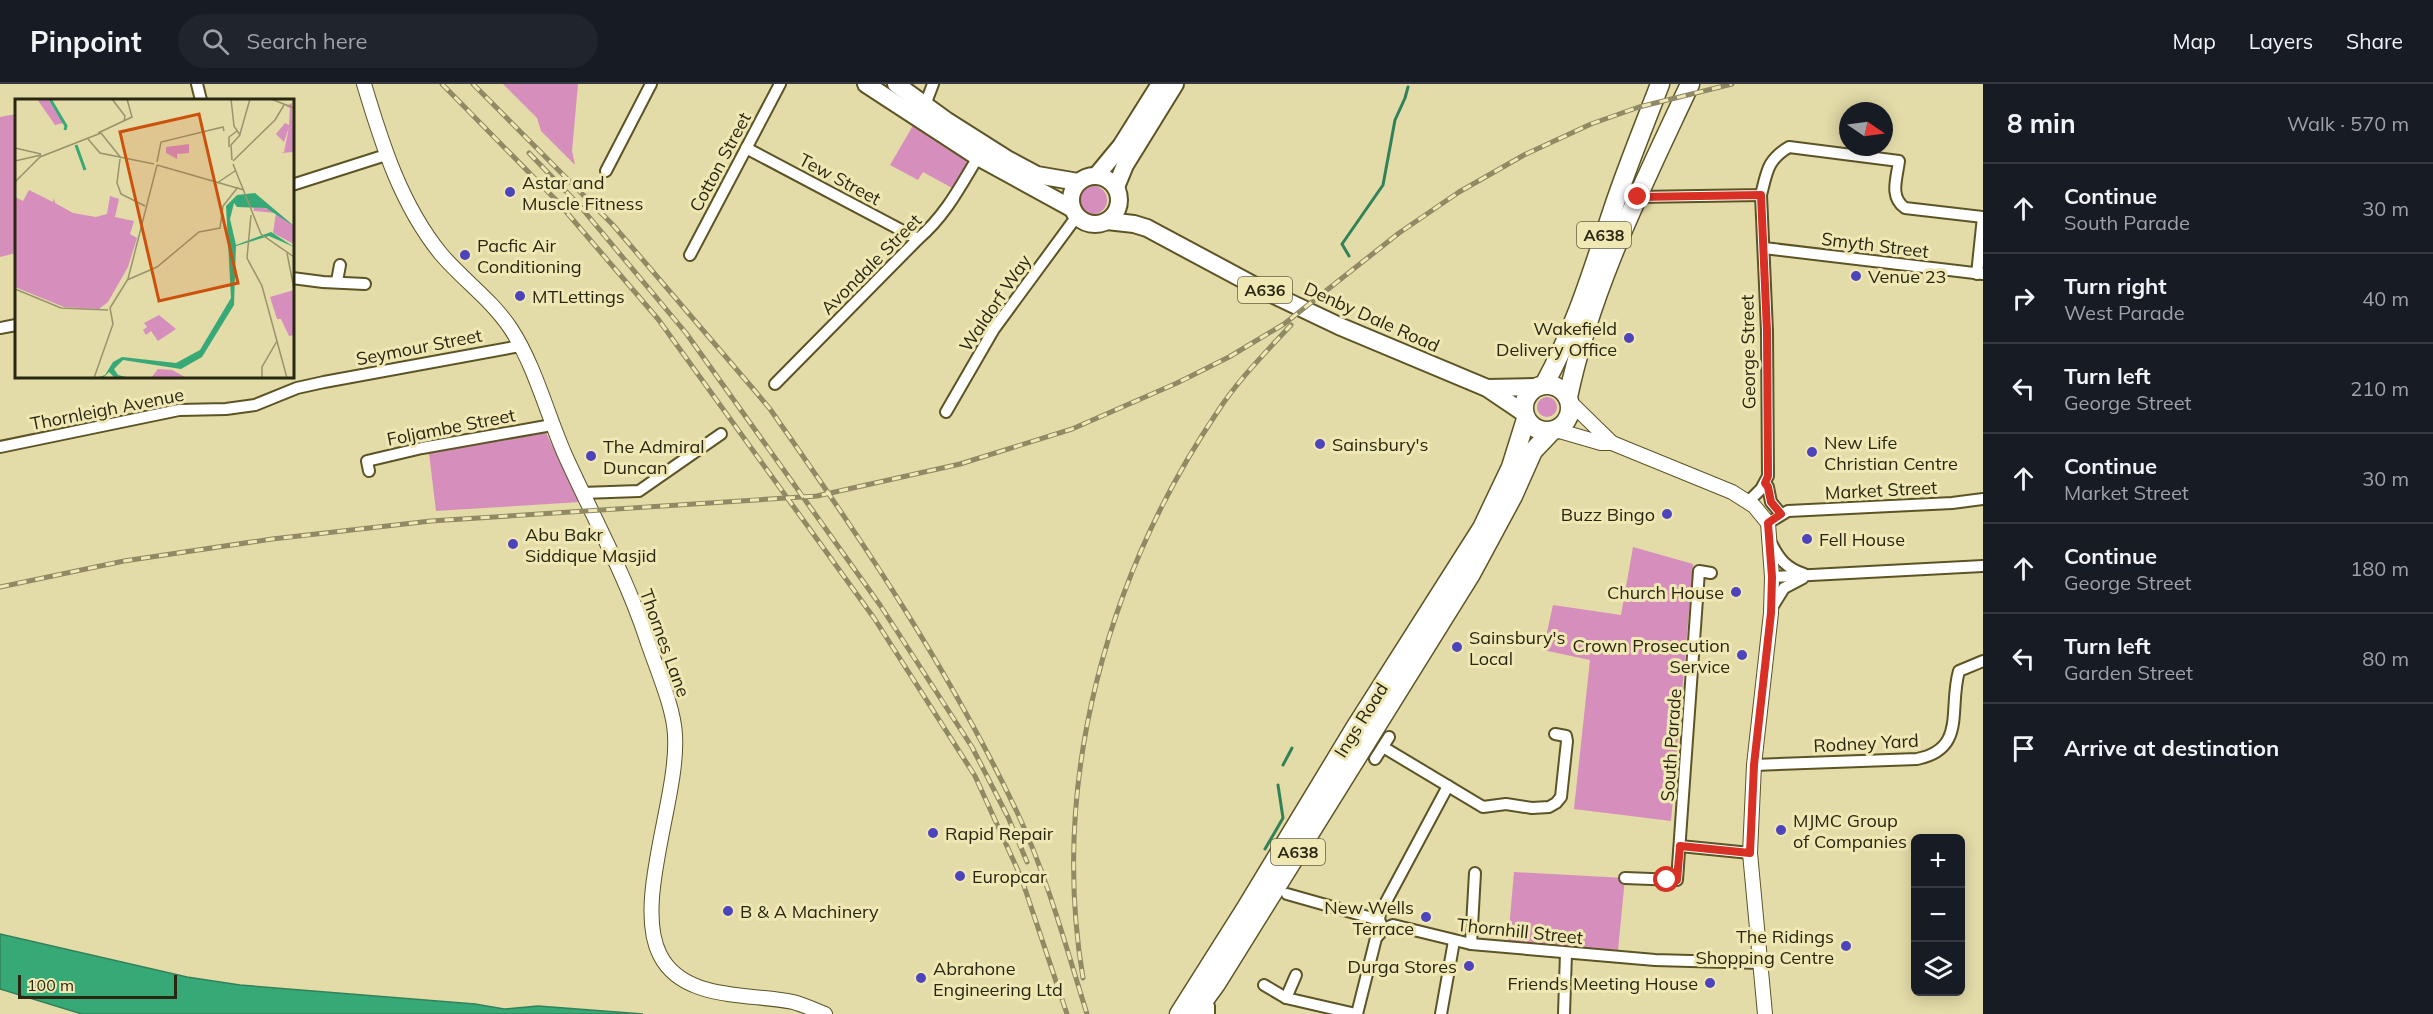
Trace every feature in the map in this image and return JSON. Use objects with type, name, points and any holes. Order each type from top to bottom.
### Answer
[{"type":"highway","name":"A638","points":[[1525,416],[1528,395],[1540,386],[1564,347],[1617,196],[1660,84]]},
{"type":"highway","name":"A638","points":[[1554,430],[1566,422],[1569,416],[1569,400],[1581,339],[1638,197],[1690,84]]},
{"type":"highway","points":[[1540,386],[1558,387],[1569,400]]},
{"type":"highway","points":[[1525,416],[1537,429],[1554,430]]},
{"type":"highway","name":"Ings Road","points":[[1179,1014],[1482,528],[1511,467],[1525,416]]},
{"type":"highway","name":"Ings Road","points":[[1205,1012],[1216,984],[1385,728],[1413,666],[1486,549],[1533,451],[1554,430]]},
{"type":"highway","points":[[1385,728],[1376,696],[1390,691],[1413,666]]},
{"type":"main road","name":"A636","points":[[866,84],[978,157],[1092,224],[1107,221]]},
{"type":"main road","points":[[896,84],[1007,159],[1037,175],[1078,182]]},
{"type":"main road","points":[[1074,212],[1071,193],[1078,182],[1086,177],[1097,175],[1122,146],[1160,84]]},
{"type":"main road","points":[[1107,221],[1117,211],[1117,192],[1125,165],[1175,84]]},
{"type":"main road","name":"A636","points":[[1097,175],[1111,181],[1117,192]]},
{"type":"main road","name":"Denby Dale Road","points":[[1117,192],[1147,228]]},
{"type":"main road","name":"Denby Dale Road","points":[[1107,221],[1147,228],[1259,288],[1339,326],[1487,388],[1525,416]]},
{"type":"main road","name":"Denby Dale Road","points":[[1487,388],[1540,386]]},
{"type":"street","points":[[197,84],[201,99]]},
{"type":"street","name":"Thornes Lane","points":[[363,84],[386,155],[407,201],[429,238],[453,268],[487,299],[510,328],[520,346],[582,494],[643,628],[675,735],[669,804],[657,862],[651,914],[653,935],[659,953],[668,968],[678,977],[697,987],[795,1003],[825,1014]]},
{"type":"street","points":[[606,171],[651,84]]},
{"type":"street","name":"Cotton Street","points":[[690,255],[780,84]]},
{"type":"street","points":[[925,105],[933,84]]},
{"type":"street","name":"George Street","points":[[1765,483],[1768,476],[1767,393],[1761,195],[1774,155],[1789,147],[1899,161],[1895,191],[1899,204],[1905,208],[1983,217]]},
{"type":"street","name":"Tew Street","points":[[746,148],[918,238]]},
{"type":"street","points":[[294,184],[386,155]]},
{"type":"street","name":"Avondale Street","points":[[775,384],[918,238],[934,226],[978,157]]},
{"type":"street","points":[[1638,197],[1761,195]]},
{"type":"street","name":"Waldorf Way","points":[[946,411],[994,329],[1074,212]]},
{"type":"street","points":[[1980,274],[1983,217]]},
{"type":"street","name":"Smyth Street","points":[[1764,248],[1980,274]]},
{"type":"street","points":[[337,281],[340,265]]},
{"type":"street","points":[[294,278],[364,284]]},
{"type":"street","points":[[0,328],[15,325]]},
{"type":"street","name":"Seymour Street","points":[[324,382],[520,346]]},
{"type":"street","name":"Thornleigh Avenue","points":[[0,447],[178,410],[226,410],[255,405],[297,388],[324,382]]},
{"type":"street","points":[[1569,400],[1612,443]]},
{"type":"street","name":"Foljambe Street","points":[[369,471],[367,461],[422,447],[552,425]]},
{"type":"street","points":[[1554,430],[1601,443],[1612,443],[1732,492],[1748,502],[1768,523],[1772,577],[1771,609],[1754,765],[1750,853],[1765,1014]]},
{"type":"street","points":[[582,494],[639,491],[721,434]]},
{"type":"street","points":[[1748,502],[1765,483],[1771,502],[1781,514]]},
{"type":"street","name":"Market Street","points":[[1768,523],[1781,514],[1794,511],[1952,503],[1983,499]]},
{"type":"street","points":[[1770,540],[1786,566],[1809,575]]},
{"type":"street","points":[[1772,577],[1983,566]]},
{"type":"street","name":"South Parade","points":[[1625,878],[1677,880],[1698,571],[1711,573]]},
{"type":"street","points":[[1771,609],[1784,588],[1809,575]]},
{"type":"street","name":"Rodney Yard","points":[[1754,765],[1917,759],[1932,756],[1948,742],[1952,730],[1959,671],[1983,661]]},
{"type":"street","points":[[1375,759],[1383,747],[1385,728]]},
{"type":"street","points":[[1383,747],[1483,807],[1506,804],[1532,808],[1549,807],[1556,803],[1563,788],[1567,741],[1566,736],[1555,734]]},
{"type":"street","points":[[1264,986],[1286,998],[1357,1014],[1373,947],[1381,924],[1380,913],[1448,786]]},
{"type":"street","points":[[1680,846],[1750,853]]},
{"type":"street","points":[[1471,944],[1475,873]]},
{"type":"street","name":"Thornhill Street","points":[[1287,894],[1381,924],[1401,926],[1471,944],[1655,960],[1761,963]]},
{"type":"street","points":[[1441,1014],[1454,941]]},
{"type":"street","points":[[1564,1014],[1566,953]]},
{"type":"street","points":[[1286,998],[1296,975]]},
{"type":"shaded area","points":[[503,84],[578,84],[572,151],[575,165],[541,131],[537,118]]},
{"type":"shaded area","points":[[15,114],[15,253],[0,257],[0,117]]},
{"type":"shaded area","points":[[918,117],[978,157],[954,189],[923,172],[918,180],[890,165]]},
{"type":"shaded area","points":[[1093,186],[1103,190],[1107,200],[1103,210],[1093,214],[1083,210],[1079,200],[1083,190]]},
{"type":"shaded area","points":[[1547,397],[1554,400],[1557,407],[1554,414],[1547,417],[1540,414],[1537,407],[1540,400]]},
{"type":"shaded area","points":[[546,433],[580,502],[436,511],[429,453]]},
{"type":"shaded area","points":[[1633,547],[1693,564],[1671,821],[1574,809],[1590,660],[1543,650],[1553,605],[1621,615]]},
{"type":"shaded area","points":[[1514,872],[1625,878],[1618,950],[1508,941]]},
{"type":"shaded area","points":[[0,934],[187,977],[240,985],[475,1004],[504,1009],[538,1006],[643,1014],[82,1014],[0,989]]},
{"type":"waterway","points":[[1349,256],[1342,244],[1383,185],[1395,120],[1408,87]]},
{"type":"waterway","points":[[1283,765],[1292,748]]},
{"type":"waterway","points":[[1265,849],[1283,818],[1278,785]]},
{"type":"railway","points":[[442,84],[556,200],[658,319],[874,618],[975,776],[1021,877],[1067,1014]]},
{"type":"railway","points":[[473,84],[613,225],[755,391],[770,409],[870,555],[933,655],[991,759],[1017,812],[1047,886],[1087,1014]]},
{"type":"railway","points":[[0,587],[124,561],[272,539],[431,521],[817,496],[960,464],[1072,429],[1177,383],[1229,357],[1284,324],[1399,233],[1459,192],[1524,155],[1591,124],[1639,107],[1732,84]]},
{"type":"railway","points":[[529,153],[579,205],[686,333],[880,605],[972,747],[1008,817],[1027,862]]},
{"type":"railway","points":[[1083,978],[1075,904],[1075,829],[1082,755],[1096,682],[1118,611],[1145,541],[1179,474],[1234,388],[1291,325]]},
{"type":"place","name":"Astar and Muscle Fitness","points":[[510,192]]},
{"type":"place","name":"Pacfic Air Conditioning","points":[[465,255]]},
{"type":"place","name":"Venue 23","points":[[1856,276]]},
{"type":"place","name":"MTLettings","points":[[520,296]]},
{"type":"place","name":"Wakefield Delivery Office","points":[[1629,338]]},
{"type":"place","name":"Sainsbury's","points":[[1320,444]]},
{"type":"place","name":"New Life Christian Centre","points":[[1812,452]]},
{"type":"place","name":"The Admiral Duncan","points":[[591,456]]},
{"type":"place","name":"Buzz Bingo","points":[[1667,514]]},
{"type":"place","name":"Fell House","points":[[1807,539]]},
{"type":"place","name":"Abu Bakr Siddique Masjid","points":[[513,544]]},
{"type":"place","name":"Church House","points":[[1736,592]]},
{"type":"place","name":"Sainsbury's Local","points":[[1457,647]]},
{"type":"place","name":"Crown Prosecution Service","points":[[1742,655]]},
{"type":"place","name":"MJMC Group of Companies","points":[[1781,830]]},
{"type":"place","name":"Rapid Repair","points":[[933,833]]},
{"type":"place","name":"Europcar","points":[[960,876]]},
{"type":"place","name":"B & A Machinery","points":[[728,911]]},
{"type":"place","name":"New Wells Terrace","points":[[1426,917]]},
{"type":"place","name":"The Ridings Shopping Centre","points":[[1846,946]]},
{"type":"place","name":"Durga Stores","points":[[1469,966]]},
{"type":"place","name":"Abrahone Engineering Ltd","points":[[921,978]]},
{"type":"place","name":"Friends Meeting House","points":[[1710,983]]},
{"type":"route","points":[[1638,197],[1761,195],[1767,331],[1768,476],[1765,483],[1771,502],[1781,514],[1768,523],[1772,577],[1771,613],[1754,765],[1750,811],[1750,853],[1680,846],[1677,880],[1667,880]]}]
